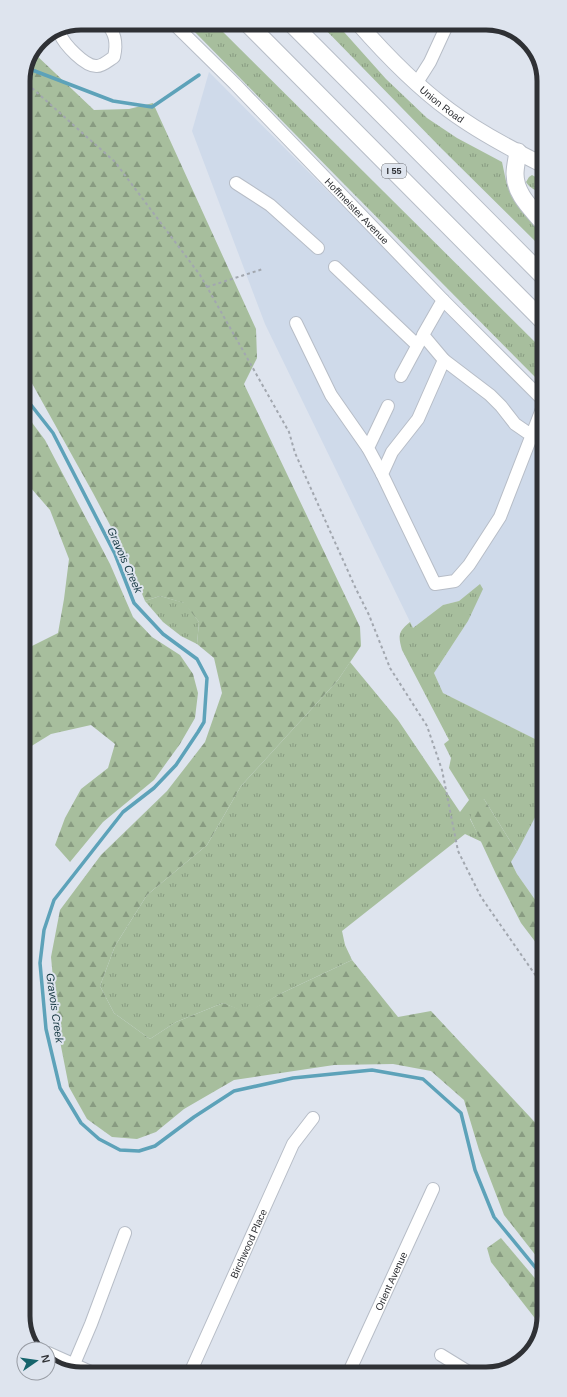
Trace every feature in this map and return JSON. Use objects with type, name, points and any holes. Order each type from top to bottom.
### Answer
[{"type":"highway","name":"I 55","points":[[254,30],[537,315]]},
{"type":"highway","points":[[299,30],[537,270]]},
{"type":"highway","points":[[518,152],[515,175],[517,187],[537,215]]},
{"type":"main road","name":"Union Road","points":[[364,30],[391,60],[416,84],[449,110],[470,124],[537,162]]},
{"type":"street","points":[[61,34],[63,41],[84,62],[97,66],[114,57],[117,47],[114,35],[111,30]]},
{"type":"street","name":"Hoffmeister Avenue","points":[[180,30],[235,84],[443,300],[537,394]]},
{"type":"street","points":[[416,84],[430,62],[445,30]]},
{"type":"street","points":[[236,183],[270,206],[318,248]]},
{"type":"street","points":[[334,267],[444,360],[490,395],[515,424],[532,435]]},
{"type":"street","points":[[401,376],[443,300]]},
{"type":"street","points":[[296,323],[331,395],[368,448],[382,474],[435,584],[455,581],[469,565],[500,517],[537,422]]},
{"type":"street","points":[[382,474],[392,452],[418,419],[444,360]]},
{"type":"street","points":[[368,448],[388,406]]},
{"type":"street","name":"Birchwood Place","points":[[193,1367],[293,1144],[313,1118]]},
{"type":"street","name":"Orient Avenue","points":[[351,1367],[433,1190]]},
{"type":"street","points":[[74,1364],[91,1324],[124,1234]]},
{"type":"street","points":[[441,1355],[460,1367]]},
{"type":"street","points":[[56,1356],[80,1367]]},
{"type":"path","points":[[30,86],[115,162],[200,275],[207,287],[289,432],[295,453],[369,615],[390,668],[427,726],[442,770],[458,851],[481,897],[537,977]]},
{"type":"path","points":[[207,287],[263,270]]},
{"type":"shaded area","points":[[209,72],[537,401],[537,740],[443,693],[434,673],[468,621],[480,585],[459,601],[443,605],[413,628],[265,324],[192,131]]},
{"type":"shaded area","points":[[537,813],[537,902],[517,874],[511,862]]},
{"type":"green space","points":[[193,30],[221,30],[537,344],[537,379]]},
{"type":"green space","points":[[326,30],[342,30],[386,79],[427,118],[457,138],[502,162],[506,181],[512,197],[537,227],[537,243],[442,149]]},
{"type":"green space","points":[[37,55],[94,110],[129,109],[153,103],[256,329],[257,358],[244,384],[360,627],[361,646],[338,680],[241,786],[207,845],[147,895],[115,946],[100,986],[114,1013],[150,1039],[176,1022],[223,1003],[247,1012],[282,993],[352,960],[398,1017],[431,1011],[537,1125],[537,1257],[504,1215],[479,1150],[464,1100],[431,1071],[393,1064],[334,1065],[234,1080],[184,1109],[156,1132],[137,1139],[112,1137],[87,1119],[69,1087],[58,1031],[51,957],[60,910],[101,855],[167,791],[205,742],[222,693],[214,658],[197,644],[199,622],[184,603],[160,596],[145,601],[127,557],[30,380],[30,77]]},
{"type":"green space","points":[[532,175],[537,178],[537,191],[526,182]]},
{"type":"green space","points":[[30,419],[45,440],[110,564],[133,617],[152,637],[180,655],[193,674],[198,693],[195,718],[180,744],[154,780],[103,822],[70,862],[55,845],[65,818],[81,789],[108,768],[115,744],[91,725],[51,734],[30,747],[30,647],[58,633],[69,559],[50,510],[30,487]]},
{"type":"green space","points":[[480,584],[483,589],[468,621],[434,673],[443,693],[537,740],[537,814],[517,852],[484,799],[470,819],[482,842],[465,834],[342,931],[345,945],[352,960],[282,993],[247,1013],[223,1003],[176,1022],[150,1039],[114,1013],[100,986],[115,946],[147,895],[207,845],[241,786],[338,680],[350,662],[398,720],[460,812],[469,800],[449,768],[451,758],[444,744],[449,740],[402,650],[400,641],[401,631],[410,622],[413,628],[443,605],[459,601]]},
{"type":"green space","points":[[160,596],[185,603],[199,622],[197,644],[181,636],[163,622],[145,601]]},
{"type":"green space","points":[[484,799],[517,852],[511,862],[517,874],[537,902],[537,944],[521,923],[470,818],[474,804]]},
{"type":"green space","points":[[501,1238],[537,1281],[537,1320],[491,1262],[487,1248]]},
{"type":"waterway","points":[[32,70],[113,101],[152,107],[199,75]]},
{"type":"waterway","name":"Gravois Creek","points":[[30,404],[53,433],[115,554],[134,603],[163,634],[197,659],[207,678],[204,722],[176,765],[154,788],[123,812],[54,900],[44,930],[40,963],[46,1029],[60,1088],[81,1123],[99,1139],[120,1150],[139,1151],[155,1146],[194,1117],[234,1091],[293,1078],[372,1070],[423,1079],[461,1113],[475,1170],[494,1217],[537,1269]]}]
